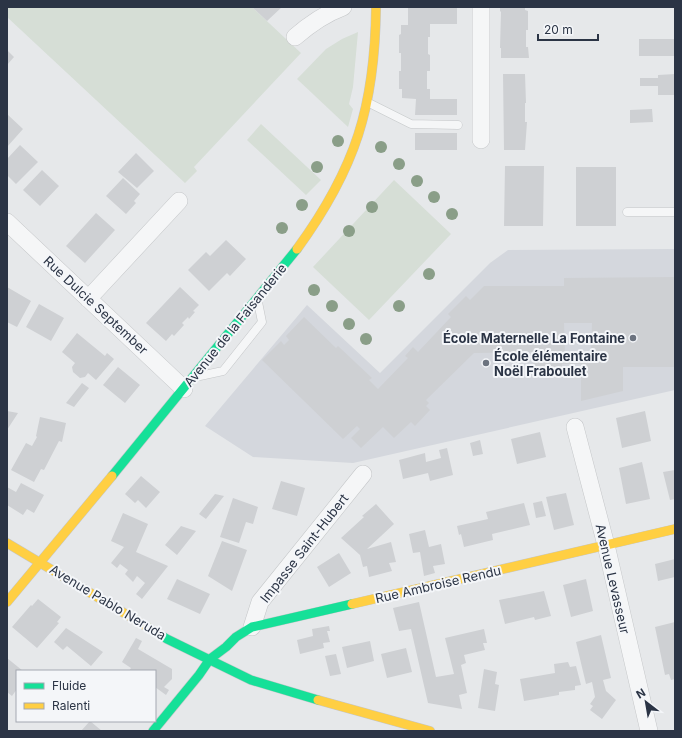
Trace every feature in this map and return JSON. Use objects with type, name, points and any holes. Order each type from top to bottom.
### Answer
[{"type":"street","points":[[295,37],[310,24],[343,7]]},
{"type":"street","name":"Avenue de la Faisanderie","points":[[7,602],[257,298],[310,232],[330,200],[354,147],[368,103],[374,72],[376,7]]},
{"type":"street","points":[[481,7],[481,140]]},
{"type":"street","points":[[88,299],[178,200]]},
{"type":"street","name":"Rue Dulcie September","points":[[7,222],[88,299],[188,383]]},
{"type":"street","name":"Avenue Levasseur","points":[[575,427],[606,545],[649,731]]},
{"type":"street","name":"Impasse Saint-Hubert","points":[[252,627],[260,602],[364,474]]},
{"type":"street","name":"Rue Ambroise Rendu","points":[[210,659],[226,648],[236,637],[252,627],[675,528]]},
{"type":"street","name":"Avenue Pablo Neruda","points":[[7,543],[167,639],[252,680],[421,730]]},
{"type":"street","points":[[153,731],[199,675],[210,659]]},
{"type":"lane","points":[[368,103],[411,124],[458,124]]},
{"type":"lane","points":[[626,212],[675,212]]},
{"type":"lane","points":[[188,383],[223,371],[262,322],[257,298]]},
{"type":"shaded area","points":[[7,7],[252,7],[301,53],[194,167],[197,171],[185,183],[7,17]]},
{"type":"shaded area","points":[[358,32],[353,87],[349,104],[353,109],[348,127],[297,79],[326,49],[342,39]]},
{"type":"shaded area","points":[[261,124],[321,180],[306,195],[247,140]]},
{"type":"shaded area","points":[[394,180],[451,234],[369,320],[313,267]]},
{"type":"shaded area","name":"École élémentaire Noël Fraboulet","points":[[675,249],[675,390],[353,463],[253,457],[205,426],[307,305],[380,373],[490,263],[508,250]]},
{"type":"building","points":[[252,7],[282,7],[267,21]]},
{"type":"building","points":[[500,7],[525,7],[525,10],[528,11],[526,47],[528,47],[529,58],[501,58]]},
{"type":"building","points":[[408,8],[457,8],[457,24],[430,24],[428,54],[430,55],[430,71],[427,71],[427,89],[430,89],[430,99],[457,99],[457,115],[415,115],[416,99],[402,98],[402,89],[399,89],[401,53],[399,53],[399,35],[401,34],[401,25],[408,25]]},
{"type":"building","points":[[639,39],[675,39],[675,56],[639,56]]},
{"type":"building","points":[[7,50],[14,57],[7,65]]},
{"type":"building","points":[[503,74],[525,74],[525,122],[527,122],[525,150],[504,150]]},
{"type":"building","points":[[675,74],[675,95],[658,95],[658,86],[640,86],[640,78],[658,78],[658,75]]},
{"type":"building","points":[[652,109],[653,122],[630,123],[630,110]]},
{"type":"building","points":[[7,114],[23,129],[7,147]]},
{"type":"building","points":[[415,133],[457,133],[457,150],[415,150]]},
{"type":"building","points":[[20,145],[38,162],[16,184],[7,175],[7,159]]},
{"type":"building","points":[[136,153],[154,171],[137,188],[118,172]]},
{"type":"building","points":[[505,166],[544,166],[543,226],[504,226]]},
{"type":"building","points":[[576,167],[616,167],[616,226],[576,226]]},
{"type":"building","points":[[42,170],[59,186],[40,206],[23,190]]},
{"type":"building","points":[[123,178],[140,194],[134,201],[136,203],[126,214],[106,196]]},
{"type":"building","points":[[96,213],[115,230],[85,263],[66,246]]},
{"type":"building","points":[[226,240],[246,259],[230,276],[227,273],[209,291],[188,270],[206,252],[210,256]]},
{"type":"building","points":[[675,277],[675,367],[623,367],[623,391],[581,401],[581,364],[562,364],[562,377],[533,377],[533,352],[474,353],[426,400],[429,403],[426,406],[430,410],[415,426],[411,422],[394,438],[383,427],[361,448],[351,438],[360,429],[357,426],[343,439],[262,360],[281,341],[284,345],[289,340],[286,336],[304,317],[336,348],[338,346],[372,378],[369,380],[378,389],[408,358],[405,356],[413,347],[418,352],[451,317],[448,314],[466,296],[470,300],[484,286],[564,286],[564,278]],"holes":[[[564,323],[592,323],[591,353],[565,353]]]},
{"type":"building","points":[[7,287],[31,301],[17,327],[7,322]]},
{"type":"building","points":[[180,287],[199,305],[193,311],[195,312],[189,319],[188,317],[182,323],[184,325],[174,336],[172,334],[166,341],[146,323]]},
{"type":"building","points":[[39,304],[64,318],[51,341],[26,327]]},
{"type":"building","points":[[77,333],[105,356],[107,353],[114,359],[96,380],[88,373],[85,377],[80,378],[73,372],[72,367],[75,363],[62,352]]},
{"type":"building","points":[[118,367],[140,385],[125,403],[103,385]]},
{"type":"building","points":[[82,383],[89,388],[74,407],[66,403]]},
{"type":"building","points":[[7,411],[18,413],[7,430]]},
{"type":"building","points":[[645,411],[651,441],[622,448],[616,418]]},
{"type":"building","points":[[40,417],[66,423],[62,442],[59,441],[44,470],[41,469],[34,482],[11,470],[26,443],[32,446],[37,437]]},
{"type":"building","points":[[540,432],[546,457],[517,464],[511,439]]},
{"type":"building","points":[[480,440],[483,454],[473,456],[470,443]]},
{"type":"building","points":[[447,448],[453,475],[430,481],[428,473],[403,479],[399,460],[425,453],[426,462],[441,458],[439,450]]},
{"type":"building","points":[[642,462],[650,499],[626,504],[619,468]]},
{"type":"building","points":[[675,470],[675,499],[670,500],[663,472]]},
{"type":"building","points":[[141,476],[160,492],[146,508],[138,500],[135,503],[125,494]]},
{"type":"building","points":[[281,481],[305,488],[297,516],[272,509]]},
{"type":"building","points":[[21,483],[44,495],[34,513],[27,509],[23,515],[7,505],[7,487],[16,492]]},
{"type":"building","points":[[566,493],[574,525],[554,530],[546,497]]},
{"type":"building","points":[[215,494],[224,496],[206,519],[199,514]]},
{"type":"building","points":[[233,498],[258,507],[253,524],[246,522],[239,543],[220,537]]},
{"type":"building","points":[[542,501],[546,516],[536,518],[533,503]]},
{"type":"building","points":[[524,503],[530,525],[492,534],[493,540],[464,547],[461,534],[459,535],[457,526],[488,519],[486,512]]},
{"type":"building","points":[[376,504],[394,524],[367,549],[391,542],[396,562],[389,563],[392,571],[369,577],[367,566],[363,567],[360,555],[341,538]]},
{"type":"building","points":[[123,513],[148,524],[136,552],[168,566],[142,599],[136,594],[145,583],[137,576],[133,582],[125,574],[128,570],[120,564],[117,568],[111,563],[124,547],[111,541]]},
{"type":"building","points":[[181,526],[196,531],[177,555],[165,545]]},
{"type":"building","points":[[425,530],[429,547],[441,544],[445,564],[433,566],[435,573],[424,576],[420,552],[413,553],[409,534]]},
{"type":"building","points":[[222,541],[247,550],[232,591],[208,576]]},
{"type":"building","points":[[339,553],[351,573],[329,587],[317,567]]},
{"type":"building","points":[[675,559],[675,577],[658,581],[655,564]]},
{"type":"building","points":[[177,579],[210,594],[200,614],[167,599]]},
{"type":"building","points":[[586,579],[593,611],[571,617],[563,585]]},
{"type":"building","points":[[544,591],[551,616],[535,620],[534,617],[505,624],[499,600]]},
{"type":"building","points":[[38,599],[61,617],[57,622],[59,623],[37,648],[12,627]]},
{"type":"building","points":[[419,602],[436,677],[454,674],[445,638],[484,629],[487,643],[483,643],[485,650],[464,655],[466,663],[461,665],[467,693],[459,695],[462,709],[428,703],[411,629],[399,631],[393,608]]},
{"type":"building","points":[[675,622],[675,679],[671,680],[669,674],[665,675],[655,627]]},
{"type":"building","points":[[329,626],[330,631],[327,631],[330,642],[323,643],[324,648],[300,654],[297,640],[313,636],[312,629]]},
{"type":"building","points":[[66,628],[103,652],[91,666],[67,646],[63,650],[54,642]]},
{"type":"building","points":[[601,635],[611,678],[603,680],[606,691],[616,700],[602,719],[590,710],[593,706],[590,704],[595,697],[592,682],[586,684],[576,642]]},
{"type":"building","points":[[136,638],[142,641],[138,649],[172,669],[172,679],[164,687],[169,690],[166,695],[156,688],[156,670],[130,670],[131,668],[122,662]]},
{"type":"building","points":[[370,641],[374,661],[347,668],[342,647]]},
{"type":"building","points":[[406,648],[412,672],[387,678],[381,654]]},
{"type":"building","points":[[336,654],[341,674],[330,676],[325,656]]},
{"type":"building","points":[[7,658],[22,670],[16,670],[16,690],[12,696],[7,692]]},
{"type":"building","points":[[568,662],[570,667],[576,666],[581,685],[575,686],[575,690],[559,692],[559,695],[524,701],[520,679],[555,673],[554,664]]},
{"type":"building","points":[[484,669],[497,672],[495,684],[499,685],[495,711],[478,708]]},
{"type":"building","points":[[89,722],[91,722],[102,731],[81,731]]},
{"type":"traffic: fast","points":[[112,476],[297,249]]},
{"type":"traffic: fast","points":[[153,731],[199,675],[210,659],[236,637],[252,627],[352,604]]},
{"type":"traffic: fast","points":[[149,628],[167,639],[251,680],[318,700]]},
{"type":"traffic: slow","points":[[297,249],[334,191],[348,163],[358,135],[366,106],[372,75],[376,7]]},
{"type":"traffic: slow","points":[[7,602],[112,476]]},
{"type":"traffic: slow","points":[[352,604],[675,529]]},
{"type":"traffic: slow","points":[[7,543],[149,628]]},
{"type":"traffic: slow","points":[[318,700],[430,731]]},
{"type":"place","name":"École Maternelle La Fontaine","points":[[633,338]]},
{"type":"place","name":"École élémentaire Noël Fraboulet","points":[[486,363]]}]
